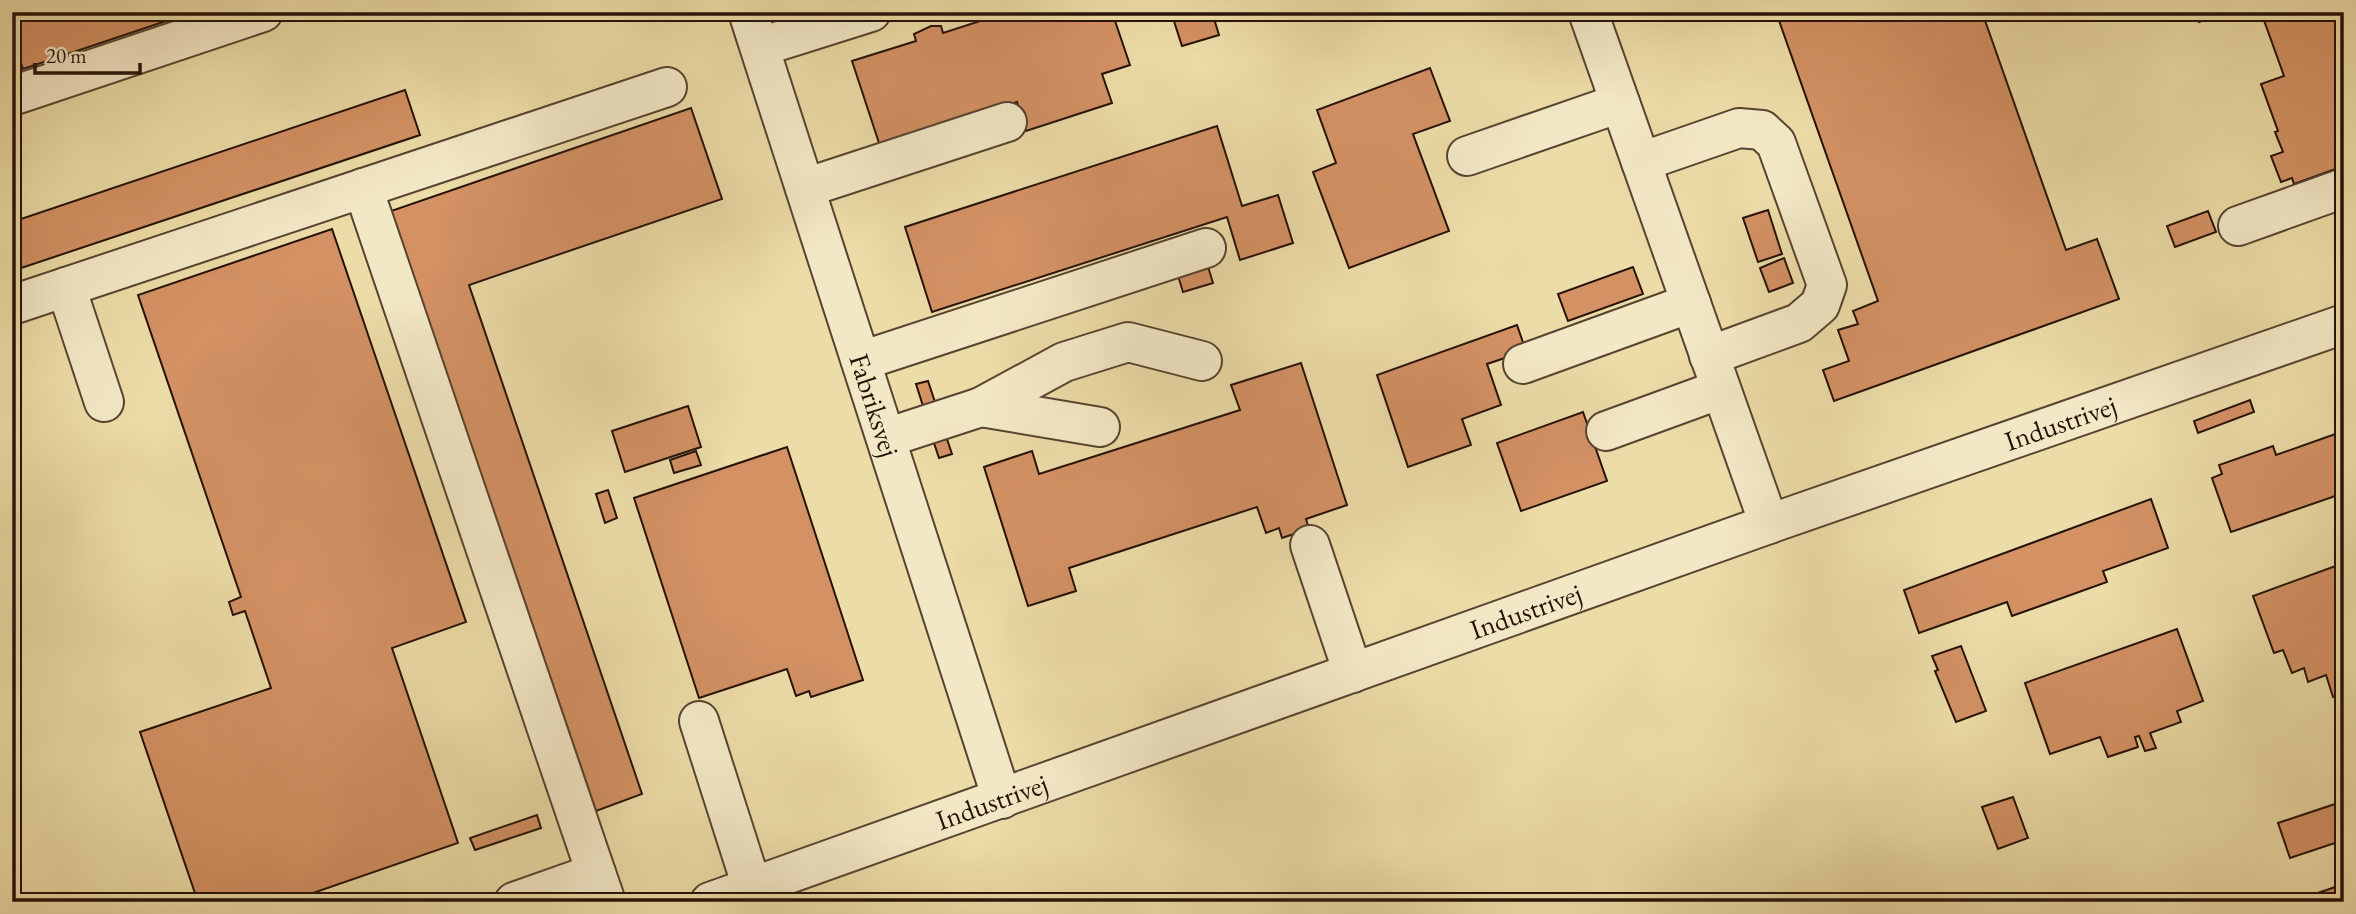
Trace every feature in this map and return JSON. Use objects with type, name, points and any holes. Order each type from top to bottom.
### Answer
[{"type":"street","points":[[12,96],[263,12]]},
{"type":"street","points":[[754,30],[871,12]]},
{"type":"street","points":[[1588,12],[1769,524]]},
{"type":"street","name":"Fabriksvej","points":[[754,30],[1002,799]]},
{"type":"street","points":[[12,305],[667,87]]},
{"type":"street","points":[[1467,156],[1620,103]]},
{"type":"street","points":[[805,188],[1007,122]]},
{"type":"street","points":[[1606,431],[1799,323],[1820,305],[1827,285],[1776,143],[1762,130],[1739,128],[1641,162]]},
{"type":"street","points":[[363,188],[601,888],[514,902]]},
{"type":"street","points":[[2238,226],[2344,188]]},
{"type":"street","points":[[861,361],[1206,248]]},
{"type":"street","points":[[66,287],[104,402]]},
{"type":"street","points":[[1523,364],[1691,303]]},
{"type":"street","name":"Industrivej","points":[[710,902],[1769,524],[2344,324]]},
{"type":"street","points":[[886,438],[981,407],[1064,362],[1128,342],[1202,361]]},
{"type":"street","points":[[981,407],[1100,427]]},
{"type":"street","points":[[1310,545],[1353,673]]},
{"type":"street","points":[[699,721],[752,887]]},
{"type":"building","points":[[12,12],[180,12],[181,16],[23,69],[12,36]]},
{"type":"building","points":[[1008,12],[1112,12],[1130,65],[1102,74],[1112,103],[1026,131],[1017,102],[880,146],[852,61],[916,41],[914,34],[931,26],[941,26],[943,33]]},
{"type":"building","points":[[1171,12],[1212,12],[1219,35],[1182,46]]},
{"type":"building","points":[[1776,12],[1810,12],[1812,19],[1832,12],[1982,12],[2066,250],[2097,239],[2119,299],[1834,401],[1823,370],[1849,361],[1838,330],[1858,324],[1853,311],[1878,301]]},
{"type":"building","points":[[2195,12],[2227,12],[2199,22]]},
{"type":"building","points":[[2261,12],[2344,12],[2344,166],[2294,184],[2292,178],[2281,182],[2271,156],[2283,152],[2261,84],[2284,76]]},
{"type":"building","points":[[1430,68],[1450,121],[1413,134],[1449,231],[1349,268],[1313,172],[1336,163],[1317,110]]},
{"type":"building","points":[[405,90],[420,135],[12,271],[12,222]]},
{"type":"building","points":[[691,108],[722,199],[469,285],[642,794],[596,811],[391,211]]},
{"type":"building","points":[[1217,126],[1242,206],[1278,195],[1293,243],[1240,260],[1227,217],[932,312],[905,227]]},
{"type":"building","points":[[1768,210],[1782,254],[1758,262],[1743,218]]},
{"type":"building","points":[[2208,211],[2216,232],[2175,247],[2167,226]]},
{"type":"building","points":[[332,229],[466,622],[392,648],[458,843],[287,902],[198,902],[140,732],[271,688],[245,611],[233,615],[229,602],[241,597],[138,295]]},
{"type":"building","points":[[1205,257],[1213,283],[1183,292],[1175,266]]},
{"type":"building","points":[[1784,258],[1793,283],[1769,292],[1760,268]]},
{"type":"building","points":[[1633,267],[1643,294],[1568,321],[1558,294]]},
{"type":"building","points":[[1517,325],[1526,351],[1487,364],[1501,405],[1462,419],[1471,445],[1408,467],[1377,375]]},
{"type":"building","points":[[1301,363],[1347,505],[1306,519],[1309,529],[1282,538],[1279,528],[1266,533],[1257,507],[1069,568],[1076,591],[1028,606],[984,467],[1032,451],[1039,474],[1240,410],[1231,385]]},
{"type":"building","points":[[928,381],[935,402],[923,406],[916,384]]},
{"type":"building","points":[[2250,400],[2254,412],[2198,433],[2194,421]]},
{"type":"building","points":[[688,406],[701,447],[625,472],[612,431]]},
{"type":"building","points":[[1583,412],[1607,481],[1521,511],[1497,443]]},
{"type":"building","points":[[2344,431],[2344,493],[2231,532],[2212,478],[2222,474],[2219,465],[2273,446],[2276,455]]},
{"type":"building","points":[[945,433],[952,454],[939,458],[932,437]]},
{"type":"building","points":[[787,447],[863,680],[811,697],[809,691],[796,696],[787,669],[699,698],[634,498]]},
{"type":"building","points":[[696,451],[701,465],[674,473],[670,460]]},
{"type":"building","points":[[608,490],[617,518],[605,523],[596,494]]},
{"type":"building","points":[[2151,499],[2168,548],[2103,571],[2107,582],[2012,616],[2007,602],[1919,633],[1904,590]]},
{"type":"building","points":[[2344,563],[2344,693],[2333,697],[2326,675],[2308,682],[2304,668],[2292,673],[2283,650],[2274,653],[2253,596]]},
{"type":"building","points":[[2177,629],[2203,701],[2177,711],[2181,722],[2150,733],[2156,748],[2145,751],[2139,736],[2135,737],[2138,747],[2108,757],[2100,737],[2050,754],[2025,683]]},
{"type":"building","points":[[1961,646],[1986,711],[1956,722],[1935,671],[1938,670],[1932,656]]},
{"type":"building","points":[[2013,797],[2028,838],[1998,849],[1982,807]]},
{"type":"building","points":[[2344,801],[2344,840],[2290,858],[2278,823]]},
{"type":"building","points":[[537,815],[541,828],[475,850],[470,838]]},
{"type":"building","points":[[2344,884],[2344,902],[2314,902],[2312,895]]}]
